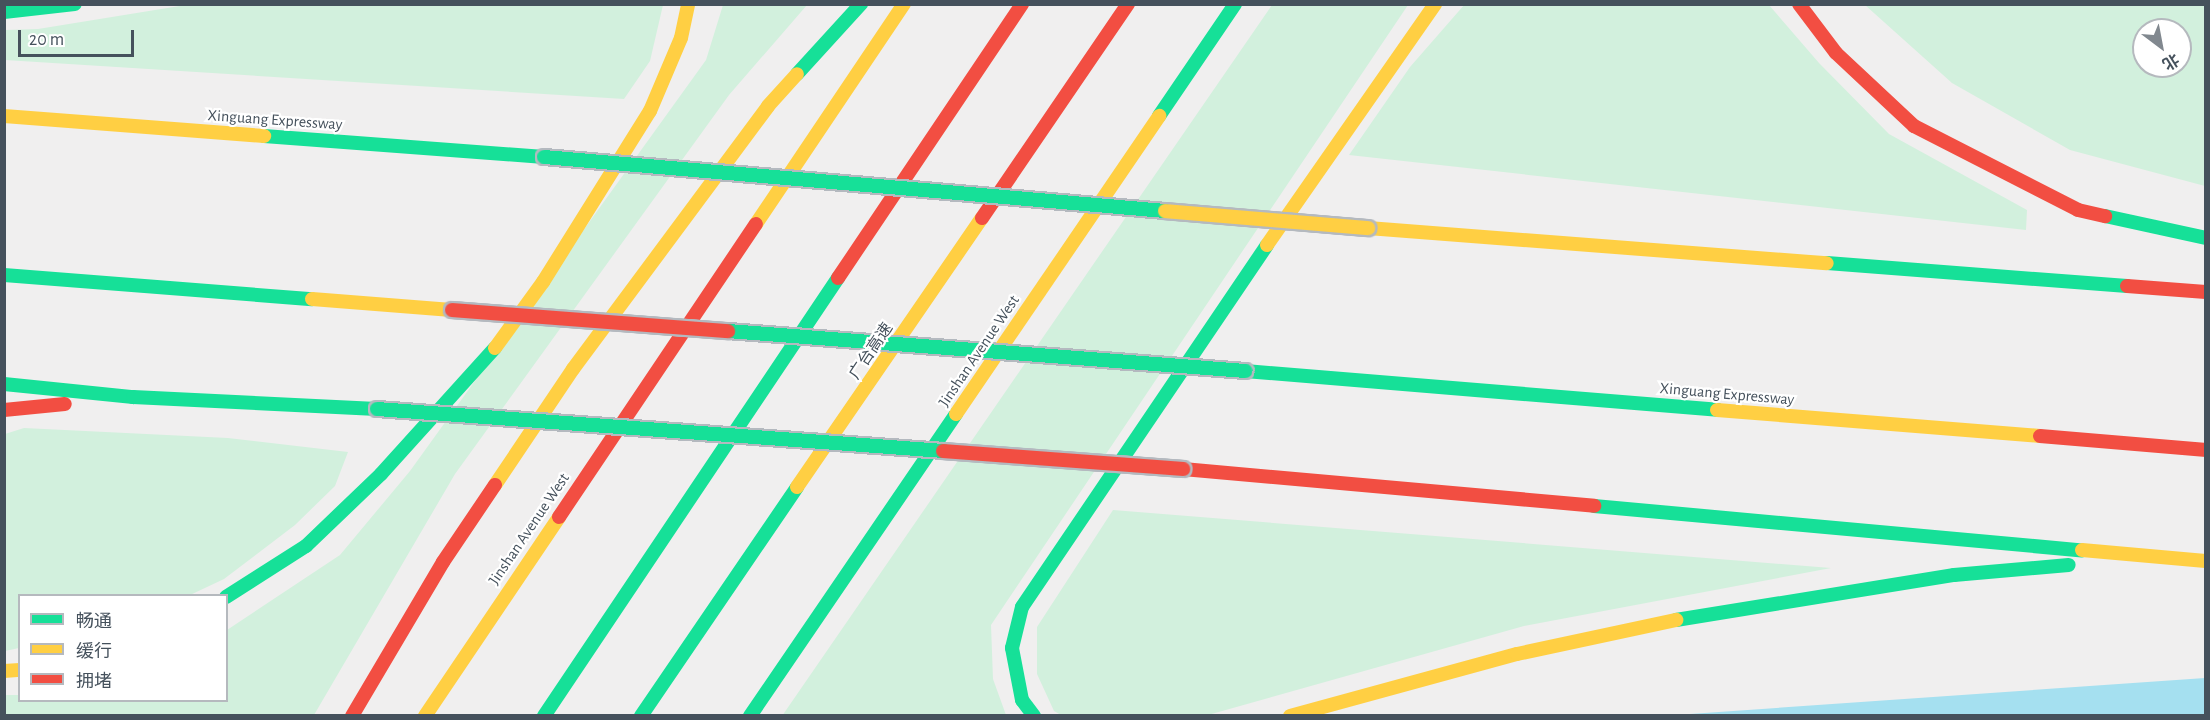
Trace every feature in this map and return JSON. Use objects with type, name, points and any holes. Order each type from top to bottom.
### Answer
[{"type":"main road","points":[[4,12],[75,4]]},
{"type":"main road","points":[[228,596],[306,546],[381,474],[488,358],[543,282],[650,111],[681,38],[688,4]]},
{"type":"main road","points":[[352,716],[443,562],[573,369],[768,106],[861,4]]},
{"type":"main road","name":"Jinshan Avenue West","points":[[425,716],[904,4]]},
{"type":"main road","points":[[544,716],[1022,4]]},
{"type":"main road","name":"广台高速","points":[[641,716],[1128,4]]},
{"type":"main road","name":"Jinshan Avenue West","points":[[750,716],[1235,4]]},
{"type":"main road","points":[[1034,716],[1022,700],[1012,648],[1022,607],[1371,91],[1435,4]]},
{"type":"main road","points":[[1798,4],[1836,53],[1914,126],[2078,210],[2205,238]]},
{"type":"main road","name":"Xinguang Expressway","points":[[4,117],[544,157],[1368,228],[2205,292]]},
{"type":"main road","name":"Xinguang Expressway","points":[[4,275],[1245,371],[2205,450]]},
{"type":"main road","points":[[4,384],[133,396],[377,409],[1183,469],[2205,561]]},
{"type":"main road","points":[[4,410],[133,396]]},
{"type":"main road","points":[[1290,716],[1517,654],[1717,611],[1954,575],[2154,557]]},
{"type":"green space","points":[[192,4],[663,5],[650,61],[624,99],[5,60],[5,30],[38,29]]},
{"type":"green space","points":[[1465,4],[1769,5],[1819,63],[1889,134],[2027,210],[2026,230],[1349,155],[1410,67]]},
{"type":"green space","points":[[723,5],[807,5],[729,95],[455,474],[314,715],[5,715],[4,695],[18,695],[18,702],[228,702],[228,629],[340,555],[410,471],[706,60]]},
{"type":"green space","points":[[1272,5],[1408,5],[991,625],[993,679],[1006,715],[782,716]]},
{"type":"green space","points":[[1865,5],[2205,5],[2205,186],[2070,150],[1952,83]]},
{"type":"green space","points":[[24,428],[228,438],[348,452],[335,486],[295,525],[224,579],[192,594],[18,594],[18,648],[5,651],[5,434]]},
{"type":"green space","points":[[1113,510],[1831,568],[1524,626],[1208,715],[1061,715],[1054,711],[1037,674],[1037,627]]},
{"type":"water","points":[[2205,678],[2205,715],[1688,715],[1690,714]]},
{"type":"traffic: fast","points":[[4,12],[75,4]]},
{"type":"traffic: fast","points":[[797,74],[861,4]]},
{"type":"traffic: fast","points":[[1159,116],[1235,4]]},
{"type":"traffic: fast","points":[[264,136],[544,157]]},
{"type":"traffic: fast","points":[[544,157],[1165,211]]},
{"type":"traffic: fast","points":[[2105,216],[2206,238]]},
{"type":"traffic: fast","points":[[1034,716],[1022,700],[1012,648],[1022,607],[1267,245]]},
{"type":"traffic: fast","points":[[1827,263],[2127,286]]},
{"type":"traffic: fast","points":[[4,275],[312,299]]},
{"type":"traffic: fast","points":[[544,716],[838,278]]},
{"type":"traffic: fast","points":[[728,331],[1245,371]]},
{"type":"traffic: fast","points":[[228,596],[306,546],[381,474],[495,348]]},
{"type":"traffic: fast","points":[[1245,371],[1717,410]]},
{"type":"traffic: fast","points":[[4,384],[133,397],[377,409]]},
{"type":"traffic: fast","points":[[377,409],[943,451]]},
{"type":"traffic: fast","points":[[750,716],[956,414]]},
{"type":"traffic: fast","points":[[641,716],[797,487]]},
{"type":"traffic: fast","points":[[1594,506],[2082,550]]},
{"type":"traffic: fast","points":[[1676,620],[1954,575],[2069,565]]},
{"type":"traffic: slow","points":[[495,348],[543,282],[650,111],[681,38],[688,4]]},
{"type":"traffic: slow","points":[[756,224],[904,4]]},
{"type":"traffic: slow","points":[[1267,245],[1435,4]]},
{"type":"traffic: slow","points":[[495,485],[573,369],[768,106],[797,74]]},
{"type":"traffic: slow","points":[[4,116],[264,136]]},
{"type":"traffic: slow","points":[[956,414],[1159,116]]},
{"type":"traffic: slow","points":[[1165,211],[1368,228]]},
{"type":"traffic: slow","points":[[797,487],[982,218]]},
{"type":"traffic: slow","points":[[1368,228],[1827,263]]},
{"type":"traffic: slow","points":[[312,299],[452,310]]},
{"type":"traffic: slow","points":[[1717,410],[2040,436]]},
{"type":"traffic: slow","points":[[425,716],[559,517]]},
{"type":"traffic: slow","points":[[2082,550],[2206,561]]},
{"type":"traffic: slow","points":[[1290,716],[1517,654],[1676,620]]},
{"type":"traffic: slow","points":[[4,671],[18,670]]},
{"type":"traffic: jam","points":[[838,278],[1022,4]]},
{"type":"traffic: jam","points":[[982,218],[1128,4]]},
{"type":"traffic: jam","points":[[1799,4],[1836,53],[1914,126],[2078,210],[2105,216]]},
{"type":"traffic: jam","points":[[559,517],[756,224]]},
{"type":"traffic: jam","points":[[2127,286],[2206,292]]},
{"type":"traffic: jam","points":[[452,310],[728,331]]},
{"type":"traffic: jam","points":[[4,410],[65,404]]},
{"type":"traffic: jam","points":[[2040,436],[2206,450]]},
{"type":"traffic: jam","points":[[943,451],[1183,469]]},
{"type":"traffic: jam","points":[[1183,469],[1594,506]]},
{"type":"traffic: jam","points":[[352,716],[443,562],[495,485]]}]
